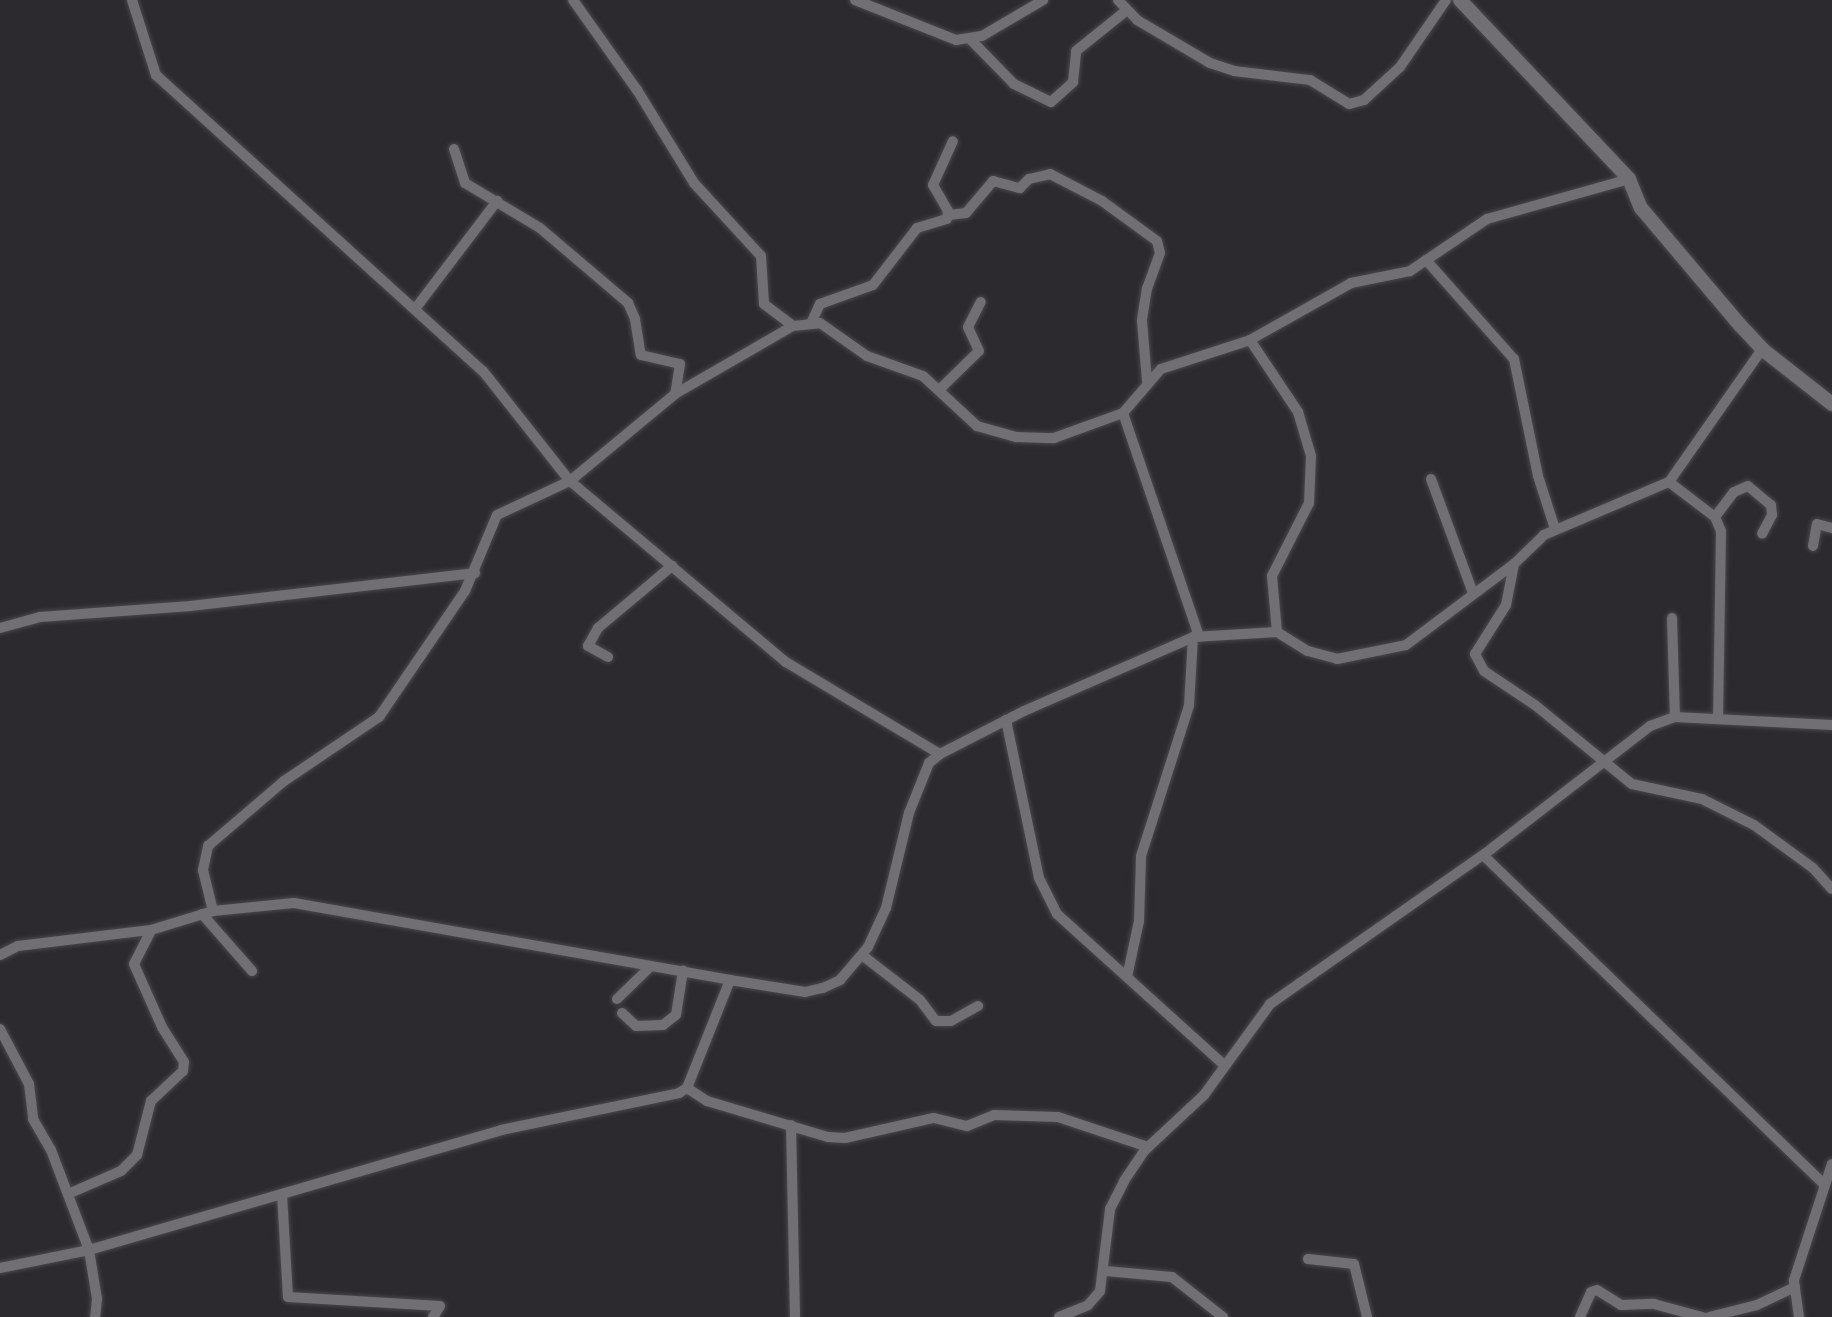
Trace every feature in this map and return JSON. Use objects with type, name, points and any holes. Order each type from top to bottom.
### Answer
[{"type":"street","points":[[132,0],[156,75],[483,371],[570,481],[786,662],[940,754]]},
{"type":"street","points":[[573,0],[637,90],[694,183],[761,256],[764,304],[793,326]]},
{"type":"street","points":[[855,0],[943,38],[971,40],[1044,0]]},
{"type":"street","points":[[1118,0],[1127,10],[1221,68],[1310,80],[1342,101],[1357,103],[1400,67],[1446,0]]},
{"type":"street","points":[[1460,0],[1629,178],[1641,208],[1762,349],[1832,404]]},
{"type":"street","points":[[971,40],[1014,84],[1051,102],[1073,82],[1076,51],[1127,10]]},
{"type":"street","points":[[949,215],[933,185],[953,141]]},
{"type":"street","points":[[454,149],[465,183],[540,228],[628,303],[635,319],[641,355],[680,363],[675,394]]},
{"type":"street","points":[[812,321],[820,304],[873,285],[917,228],[949,215],[966,213],[993,181],[1020,188],[1029,178],[1050,174],[1102,201],[1157,242],[1160,253],[1147,288],[1142,321],[1147,381]]},
{"type":"street","points":[[252,971],[208,912],[203,870],[208,846],[285,781],[379,717],[475,573],[497,514],[570,481],[675,394],[793,326],[812,321],[830,328],[867,356],[923,376],[940,389],[968,422],[1024,438],[1054,439],[1123,413],[1147,381],[1161,369],[1250,340],[1341,288],[1402,274],[1499,214],[1629,178]]},
{"type":"street","points":[[415,309],[497,201]]},
{"type":"street","points":[[1426,260],[1514,359],[1538,476],[1555,529]]},
{"type":"street","points":[[940,389],[979,351],[968,327],[981,302]]},
{"type":"street","points":[[1250,340],[1298,411],[1311,456],[1308,503],[1272,576],[1277,632]]},
{"type":"street","points":[[0,955],[18,946],[151,930],[208,912],[270,903],[317,905],[650,967],[805,992],[823,988],[840,979],[862,955],[886,908],[902,838],[926,771],[940,754],[1006,720],[1196,636],[1277,632],[1323,657],[1365,656],[1406,645],[1514,564],[1555,529],[1669,482],[1762,349]]},
{"type":"street","points":[[1123,413],[1196,636],[1189,706],[1143,849],[1139,920],[1127,977]]},
{"type":"street","points":[[1431,479],[1473,593]]},
{"type":"street","points":[[1669,482],[1715,517],[1722,545],[1718,718]]},
{"type":"street","points":[[1715,517],[1734,492],[1748,486],[1771,505],[1772,515],[1762,534]]},
{"type":"street","points":[[1813,546],[1817,524],[1832,528]]},
{"type":"street","points":[[1514,564],[1506,605],[1477,647],[1476,661],[1604,764],[1641,788],[1702,799],[1754,825],[1813,868],[1832,889]]},
{"type":"street","points":[[608,657],[588,646],[598,628],[672,566]]},
{"type":"street","points":[[0,628],[40,617],[191,606],[475,573]]},
{"type":"street","points":[[1672,618],[1675,717]]},
{"type":"street","points":[[1059,1317],[1088,1305],[1100,1291],[1106,1271],[1110,1209],[1148,1147],[1203,1095],[1270,1004],[1483,855],[1650,726],[1675,717],[1832,725]]},
{"type":"street","points":[[1006,720],[1039,878],[1057,914],[1224,1065]]},
{"type":"street","points":[[1483,855],[1825,1185]]},
{"type":"street","points":[[68,1195],[121,1171],[137,1155],[151,1101],[183,1071],[184,1062],[162,1027],[134,964],[151,930]]},
{"type":"street","points":[[862,955],[920,1000],[936,1021],[951,1021],[978,1006]]},
{"type":"street","points":[[617,999],[650,967]]},
{"type":"street","points":[[622,1013],[636,1026],[663,1025],[676,1015],[682,971]]},
{"type":"street","points":[[687,1088],[730,980]]},
{"type":"street","points":[[0,1029],[29,1084],[33,1119],[68,1195],[89,1250],[97,1299],[95,1317]]},
{"type":"street","points":[[0,1268],[89,1250],[501,1130],[687,1088],[707,1101],[845,1138],[934,1118],[967,1126],[994,1115],[1058,1117],[1148,1147]]},
{"type":"street","points":[[791,1125],[795,1317]]},
{"type":"street","points":[[1799,1317],[1795,1287],[1832,1164]]},
{"type":"street","points":[[282,1194],[288,1297],[440,1306],[433,1317]]},
{"type":"street","points":[[1308,1259],[1354,1264],[1367,1317]]},
{"type":"street","points":[[1106,1271],[1172,1277],[1223,1317]]},
{"type":"street","points":[[1709,1317],[1757,1305],[1795,1287]]},
{"type":"street","points":[[1580,1317],[1591,1292],[1597,1290],[1621,1305],[1654,1304],[1702,1317]]}]
